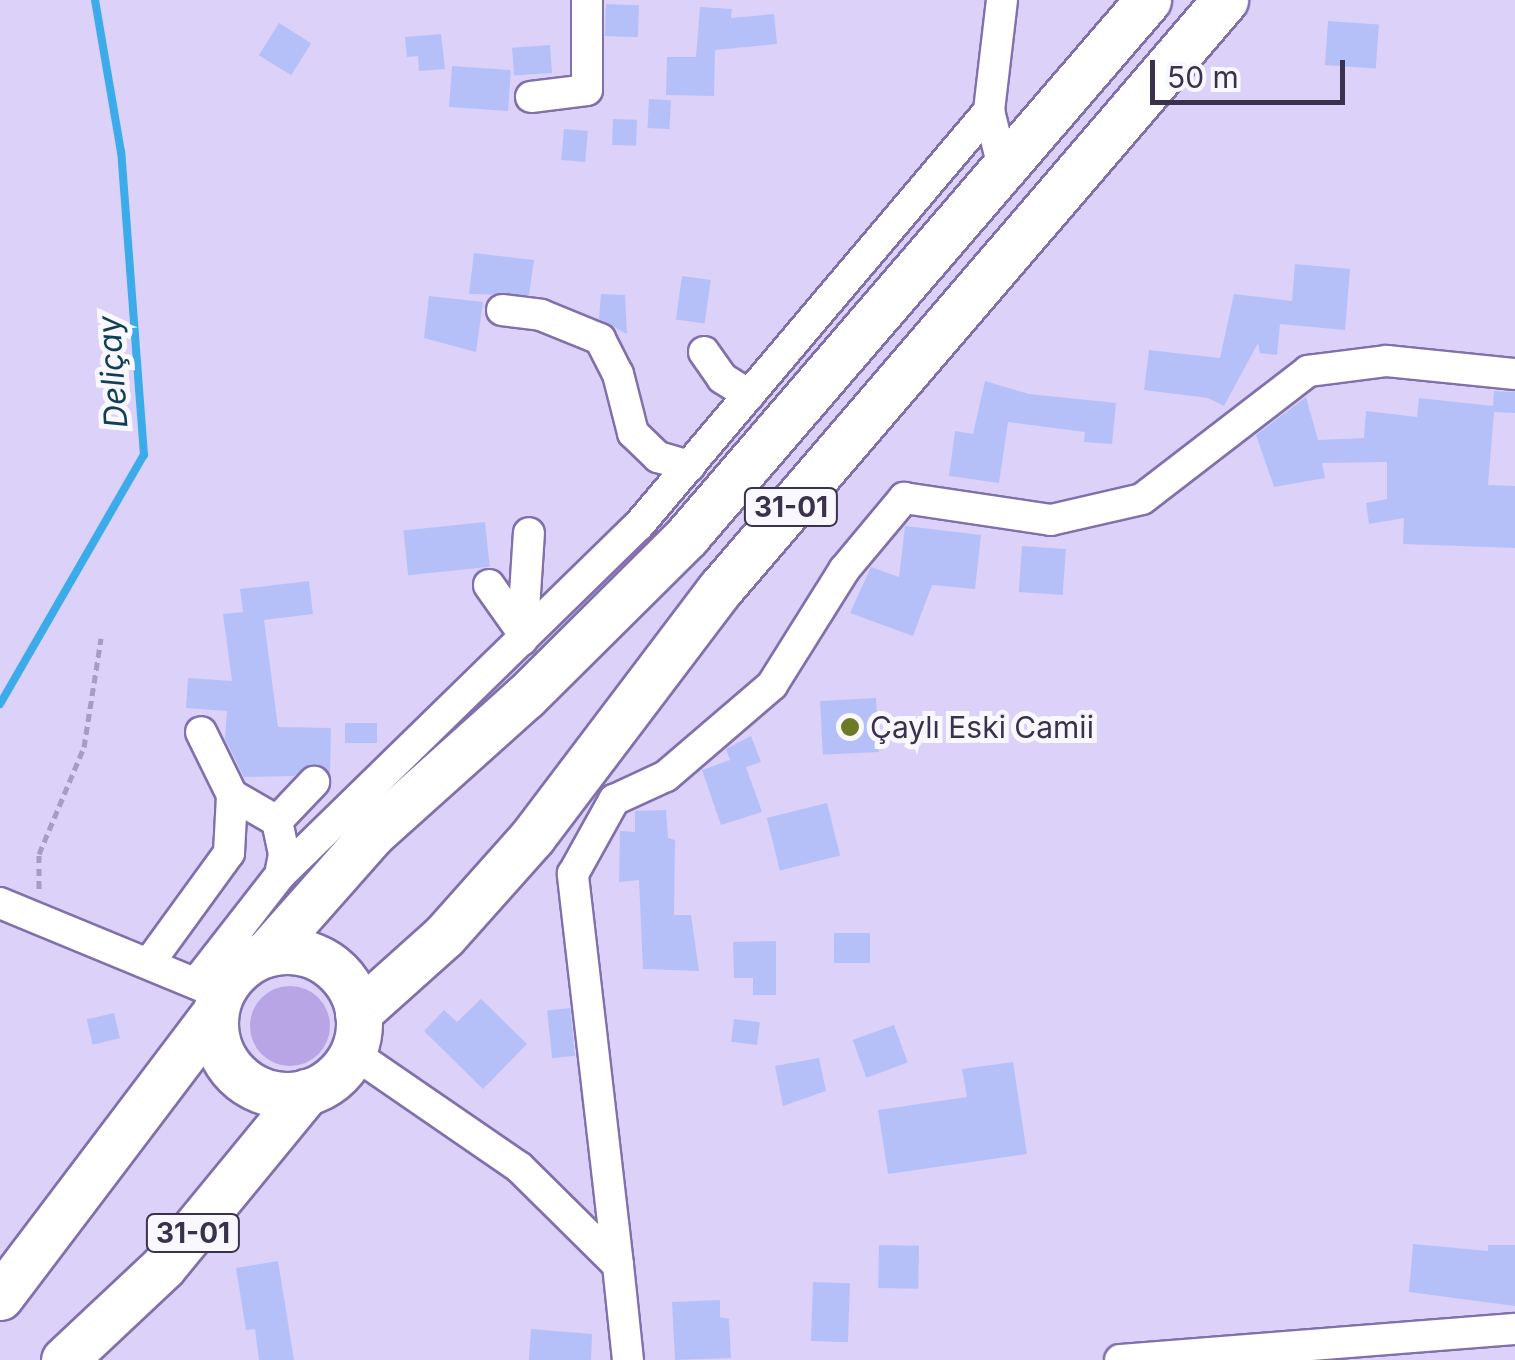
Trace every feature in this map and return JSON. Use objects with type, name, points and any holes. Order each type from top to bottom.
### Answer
[{"type":"highway","name":"31-01","points":[[266,954],[372,834],[526,696],[687,536],[1002,163],[1148,0]]},
{"type":"highway","name":"31-01","points":[[356,1033],[533,836],[720,588],[1225,0]]},
{"type":"highway","points":[[0,1298],[211,997],[240,970],[266,954],[286,952],[326,963],[353,994],[356,1033],[326,1084],[287,1096],[248,1084],[221,1054],[211,997]]},
{"type":"highway","name":"31-01","points":[[64,1360],[163,1267],[307,1092]]},
{"type":"street","points":[[531,97],[587,90],[587,0]]},
{"type":"street","points":[[1002,0],[990,111],[1002,163]]},
{"type":"street","points":[[0,903],[40,915],[149,962],[211,997],[280,875],[690,466],[990,111]]},
{"type":"street","points":[[502,310],[541,315],[600,340],[618,374],[633,434],[658,456],[690,466]]},
{"type":"street","points":[[704,352],[722,378],[749,395]]},
{"type":"street","points":[[628,1360],[573,874],[614,800],[666,776],[772,685],[844,570],[904,498],[1051,520],[1142,499],[1308,371],[1387,361],[1515,374]]},
{"type":"street","points":[[521,634],[529,532]]},
{"type":"street","points":[[489,585],[521,634]]},
{"type":"street","points":[[149,962],[228,854],[232,795],[201,732]]},
{"type":"street","points":[[277,822],[314,782]]},
{"type":"street","points":[[232,795],[277,822],[284,854],[280,875]]},
{"type":"street","points":[[356,1033],[519,1167],[618,1265]]},
{"type":"street","points":[[1120,1360],[1515,1329]]},
{"type":"path","points":[[40,915],[38,854],[84,747],[101,638]]},
{"type":"shaded area","points":[[282,986],[298,986],[319,997],[330,1026],[319,1055],[298,1066],[282,1066],[268,1060],[256,1048],[250,1034],[250,1018],[256,1004],[268,992]]},
{"type":"building","points":[[606,4],[639,5],[638,37],[605,36]]},
{"type":"building","points":[[700,7],[732,9],[731,18],[774,14],[777,44],[715,50],[714,96],[666,95],[667,57],[696,57]]},
{"type":"building","points":[[1328,21],[1379,25],[1376,68],[1325,65]]},
{"type":"building","points":[[279,23],[311,43],[291,75],[259,55]]},
{"type":"building","points":[[441,34],[445,69],[419,71],[418,56],[407,57],[405,37]]},
{"type":"building","points":[[550,45],[552,73],[514,76],[512,48]]},
{"type":"building","points":[[452,66],[511,70],[508,111],[449,107]]},
{"type":"building","points":[[649,99],[671,100],[669,129],[647,128]]},
{"type":"building","points":[[613,119],[637,120],[636,146],[612,145]]},
{"type":"building","points":[[564,129],[588,131],[585,162],[561,160]]},
{"type":"building","points":[[474,253],[534,260],[529,295],[469,294]]},
{"type":"building","points":[[1295,264],[1350,269],[1345,330],[1280,324],[1277,355],[1260,353],[1258,343],[1224,406],[1208,398],[1144,390],[1149,350],[1220,358],[1234,294],[1292,301]]},
{"type":"building","points":[[682,276],[711,280],[705,324],[676,320]]},
{"type":"building","points":[[601,294],[625,295],[627,334],[599,319]]},
{"type":"building","points":[[429,296],[483,302],[476,352],[424,338]]},
{"type":"building","points":[[985,381],[1029,394],[1116,403],[1112,444],[1084,442],[1085,432],[1008,422],[999,483],[949,476],[955,431],[973,434]]},
{"type":"building","points":[[1494,391],[1515,392],[1515,413],[1494,412],[1488,485],[1515,486],[1515,548],[1403,544],[1404,518],[1369,524],[1366,503],[1387,499],[1387,462],[1322,463],[1325,478],[1274,487],[1256,435],[1306,397],[1318,440],[1364,438],[1366,411],[1417,417],[1419,398],[1493,406]]},
{"type":"building","points":[[485,522],[490,567],[408,575],[403,531]]},
{"type":"building","points":[[905,526],[981,535],[975,589],[932,585],[913,636],[850,613],[871,567],[899,577]]},
{"type":"building","points":[[1022,546],[1066,549],[1063,595],[1019,592]]},
{"type":"building","points":[[309,581],[313,614],[264,620],[278,727],[331,728],[330,773],[310,764],[294,776],[244,777],[225,739],[227,711],[186,708],[188,678],[232,681],[223,614],[243,612],[240,589]]},
{"type":"building","name":"Çaylı Eski Camii","points":[[876,698],[879,752],[823,755],[820,701]]},
{"type":"building","points":[[345,723],[377,723],[377,743],[345,743]]},
{"type":"building","points":[[751,736],[761,762],[746,767],[762,812],[721,825],[702,770],[730,760],[726,749]]},
{"type":"building","points":[[827,803],[840,855],[780,870],[767,818]]},
{"type":"building","points":[[666,810],[668,838],[675,840],[674,915],[691,915],[699,971],[643,969],[639,880],[619,882],[620,831],[635,832],[635,811]]},
{"type":"building","points":[[834,933],[870,933],[870,963],[834,963]]},
{"type":"building","points":[[776,941],[776,995],[753,995],[753,978],[734,978],[733,942]]},
{"type":"building","points":[[481,999],[527,1044],[483,1089],[424,1031],[444,1010],[457,1022]]},
{"type":"building","points":[[570,1008],[575,1056],[552,1058],[547,1010]]},
{"type":"building","points":[[114,1013],[120,1038],[93,1045],[87,1019]]},
{"type":"building","points":[[734,1019],[760,1022],[757,1045],[731,1042]]},
{"type":"building","points":[[894,1025],[908,1063],[866,1078],[853,1040]]},
{"type":"building","points":[[819,1058],[826,1091],[783,1106],[775,1066]]},
{"type":"building","points":[[1013,1062],[1027,1154],[888,1174],[878,1110],[967,1097],[962,1069]]},
{"type":"building","points":[[1413,1244],[1488,1251],[1488,1245],[1515,1245],[1515,1306],[1409,1292]]},
{"type":"building","points":[[879,1245],[919,1246],[918,1289],[878,1288]]},
{"type":"building","points":[[278,1261],[294,1360],[259,1360],[255,1329],[246,1330],[236,1268]]},
{"type":"building","points":[[813,1282],[850,1283],[848,1342],[811,1341]]},
{"type":"building","points":[[720,1300],[720,1317],[729,1319],[731,1358],[675,1360],[672,1302]]},
{"type":"building","points":[[531,1329],[592,1334],[591,1360],[529,1360]]},
{"type":"waterway","name":"Deliçay","points":[[0,704],[144,455],[121,152],[95,0]]},
{"type":"place","name":"Çaylı Eski Camii","points":[[850,727]]}]
